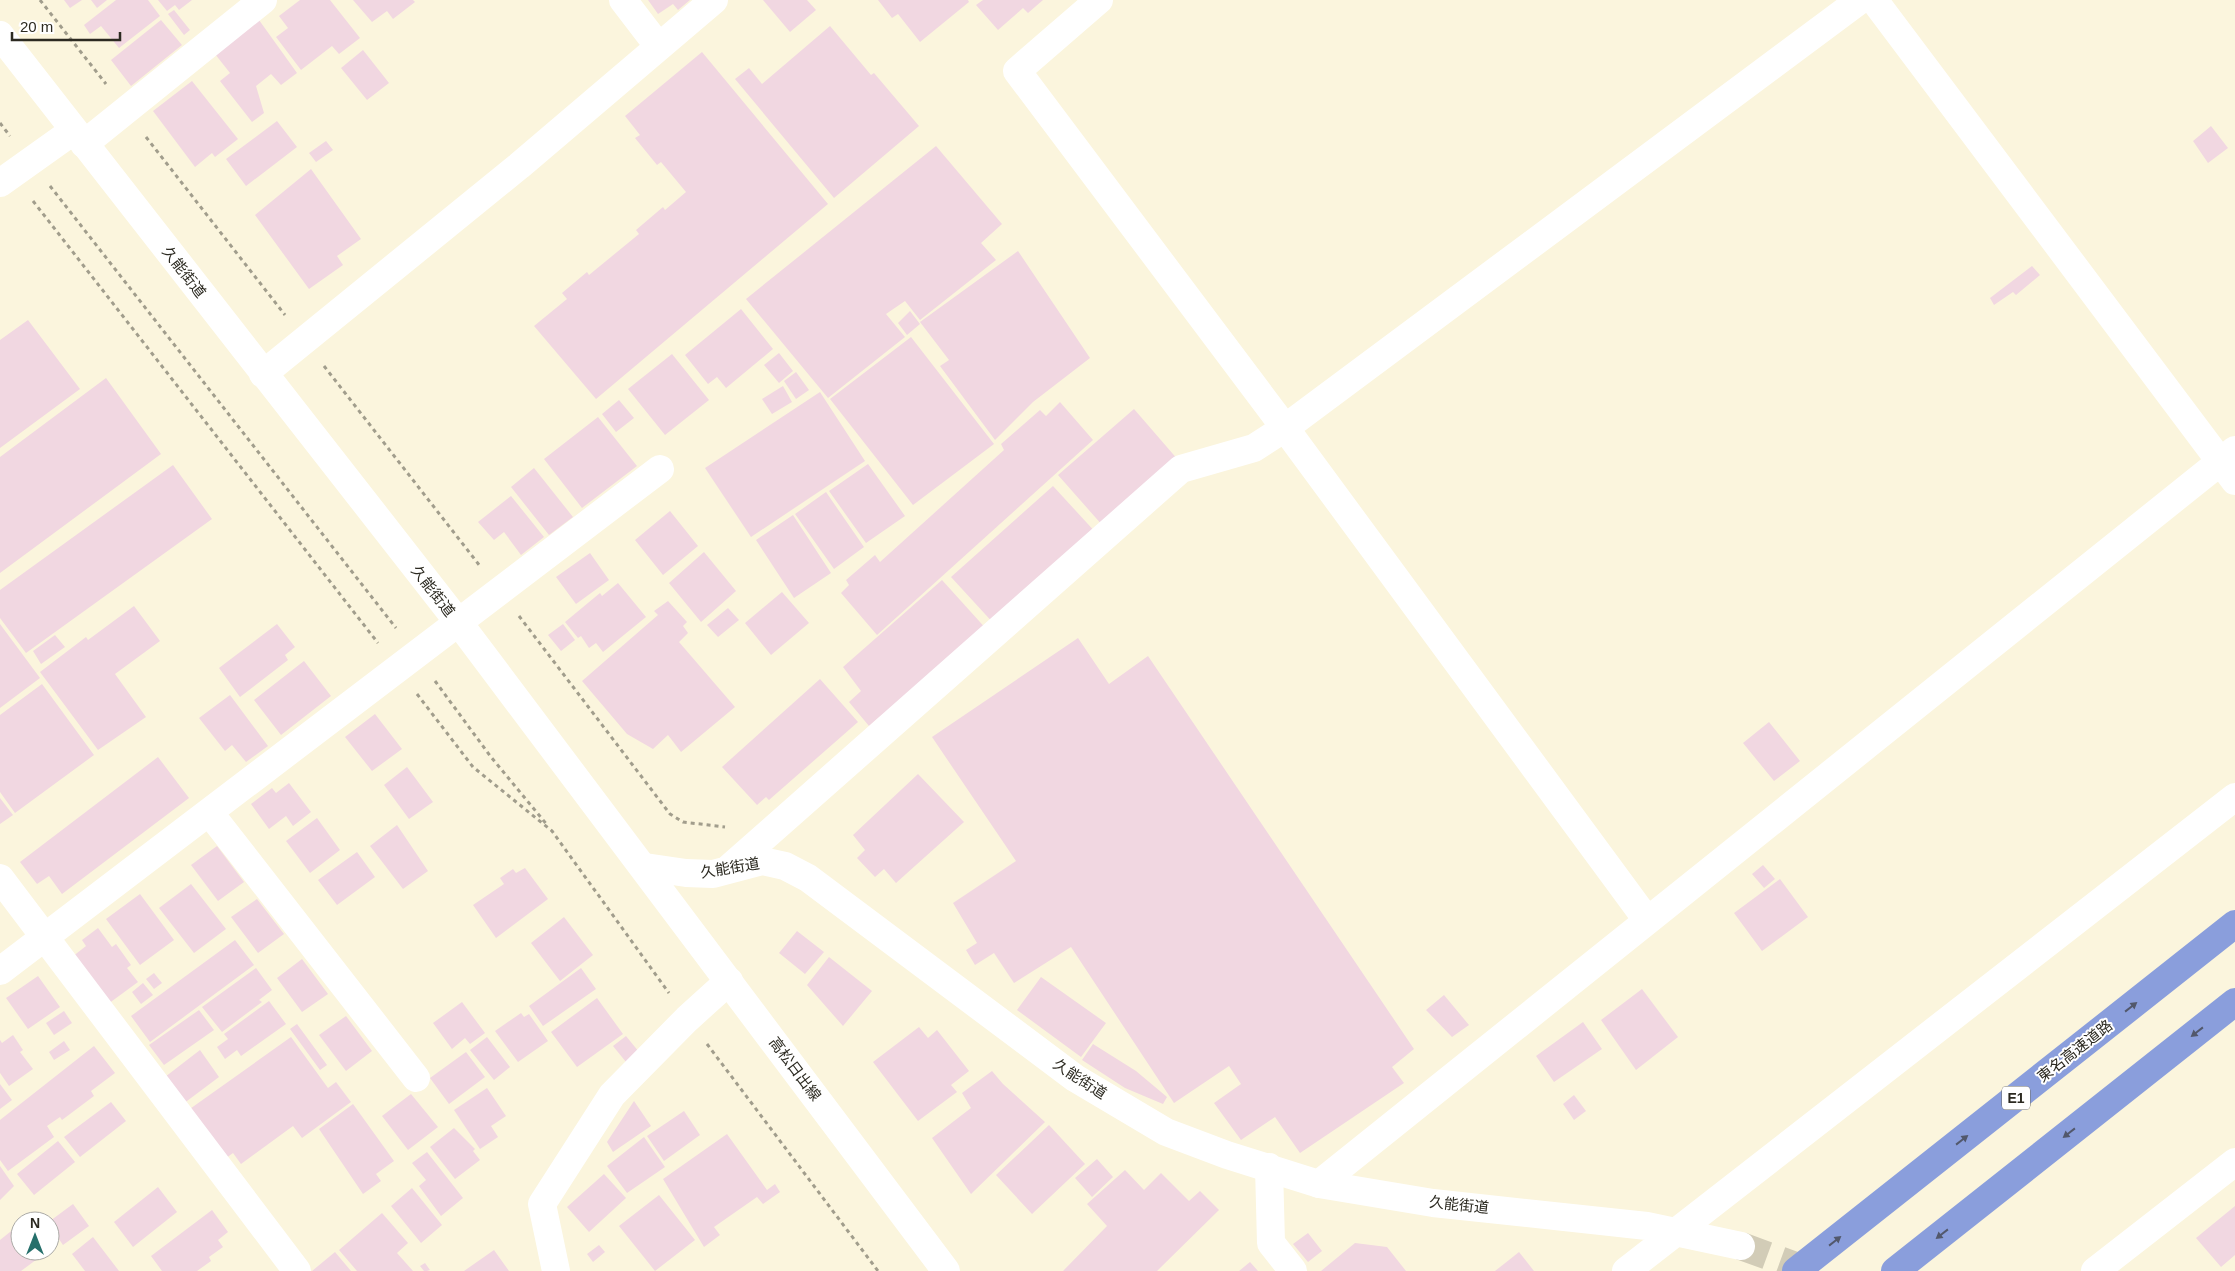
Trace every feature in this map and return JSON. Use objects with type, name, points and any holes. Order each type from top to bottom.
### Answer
[{"type":"highway","name":"東名高速道路","points":[[1796,1271],[2235,924]]},
{"type":"highway","points":[[1894,1271],[2235,1002]]},
{"type":"street","points":[[6,179],[79,137],[263,0]]},
{"type":"street","points":[[623,0],[659,47]]},
{"type":"street","points":[[264,374],[519,166],[714,0]]},
{"type":"street","points":[[1099,0],[1017,71],[1285,428],[1647,920]]},
{"type":"street","points":[[727,870],[1182,469],[1254,448],[1285,428],[1860,0]]},
{"type":"street","points":[[1318,1184],[1647,920],[2230,465],[1874,0]]},
{"type":"street","name":"久能街道","points":[[0,35],[459,623],[645,867],[686,873],[713,874],[762,861],[785,866],[808,878],[1075,1078],[1166,1132],[1227,1155],[1318,1184],[1433,1202],[1638,1225],[1741,1246]]},
{"type":"street","points":[[0,971],[660,469]]},
{"type":"street","points":[[1626,1271],[2235,798]]},
{"type":"street","points":[[209,812],[416,1078]]},
{"type":"street","name":"高松日出線","points":[[645,867],[946,1271]]},
{"type":"street","points":[[0,878],[297,1271]]},
{"type":"street","points":[[556,1271],[542,1204],[612,1095],[729,981]]},
{"type":"street","points":[[2095,1271],[2235,1162]]},
{"type":"street","points":[[1269,1167],[1271,1243],[1293,1271]]},
{"type":"path","points":[[40,0],[107,86]]},
{"type":"path","points":[[0,123],[12,138]]},
{"type":"path","points":[[143,133],[290,321]]},
{"type":"path","points":[[6,179],[382,647]]},
{"type":"path","points":[[49,185],[399,632]]},
{"type":"path","points":[[320,360],[484,571]]},
{"type":"path","points":[[514,610],[670,814],[682,822],[729,828]]},
{"type":"path","points":[[434,679],[491,757],[552,831],[688,1019],[878,1271]]},
{"type":"path","points":[[416,692],[472,767],[552,831]]},
{"type":"building","points":[[64,0],[82,0],[70,8]]},
{"type":"building","points":[[91,0],[107,0],[97,8]]},
{"type":"building","points":[[116,0],[148,0],[160,16],[119,48],[101,26],[90,34],[84,25]]},
{"type":"building","points":[[158,0],[192,0],[179,10],[175,5],[167,11]]},
{"type":"building","points":[[300,0],[330,0],[360,38],[339,54],[332,46],[301,70],[276,37],[288,28],[279,16]]},
{"type":"building","points":[[353,0],[413,0],[415,2],[393,19],[387,11],[372,22]]},
{"type":"building","points":[[648,0],[690,0],[678,10],[673,4],[658,14]]},
{"type":"building","points":[[763,0],[807,0],[816,10],[790,32]]},
{"type":"building","points":[[878,0],[968,0],[969,2],[920,42],[898,14],[892,18]]},
{"type":"building","points":[[983,0],[1043,0],[1028,13],[1023,8],[998,30],[976,5]]},
{"type":"building","points":[[174,10],[190,30],[184,35],[168,14]]},
{"type":"building","points":[[161,20],[182,45],[131,86],[111,60]]},
{"type":"building","points":[[259,20],[297,73],[281,85],[271,74],[256,86],[264,113],[252,122],[220,81],[230,73],[215,54]]},
{"type":"building","points":[[830,26],[871,75],[874,73],[919,126],[834,198],[735,79],[749,68],[762,84]]},
{"type":"building","points":[[363,50],[389,83],[367,100],[341,68]]},
{"type":"building","points":[[702,52],[828,204],[596,399],[534,326],[567,299],[562,293],[587,272],[589,275],[639,234],[636,230],[663,207],[665,210],[686,192],[661,162],[657,165],[635,138],[640,135],[625,116]]},
{"type":"building","points":[[192,81],[238,139],[215,157],[212,153],[195,167],[153,111]]},
{"type":"building","points":[[277,121],[297,147],[246,186],[226,159]]},
{"type":"building","points":[[2211,126],[2228,148],[2208,163],[2193,141]]},
{"type":"building","points":[[326,141],[333,150],[316,162],[309,153]]},
{"type":"building","points":[[936,146],[1002,224],[981,243],[996,260],[920,320],[905,301],[886,314],[905,337],[828,398],[746,299]]},
{"type":"building","points":[[311,169],[361,239],[337,256],[343,265],[309,289],[255,215]]},
{"type":"building","points":[[1018,251],[1090,358],[1033,402],[995,440],[940,366],[949,360],[920,322]]},
{"type":"building","points":[[2032,266],[2040,275],[2016,295],[2013,292],[1994,305],[1990,298]]},
{"type":"building","points":[[741,309],[773,349],[726,388],[717,377],[708,384],[685,355]]},
{"type":"building","points":[[910,311],[920,324],[907,335],[898,323]]},
{"type":"building","points":[[28,320],[80,389],[0,448],[0,340]]},
{"type":"building","points":[[911,337],[994,444],[913,505],[830,399]]},
{"type":"building","points":[[779,353],[793,371],[779,383],[764,365]]},
{"type":"building","points":[[672,354],[709,400],[665,435],[628,389]]},
{"type":"building","points":[[796,372],[809,390],[796,399],[784,381]]},
{"type":"building","points":[[106,378],[161,454],[0,573],[0,457]]},
{"type":"building","points":[[783,386],[792,402],[772,414],[762,399]]},
{"type":"building","points":[[820,392],[865,461],[751,537],[705,468]]},
{"type":"building","points":[[619,400],[634,418],[616,432],[602,414]]},
{"type":"building","points":[[1060,402],[1093,440],[877,635],[841,593],[849,585],[846,580],[875,555],[880,562],[1004,450],[1001,444],[1040,410],[1046,416]]},
{"type":"building","points":[[1134,409],[1179,461],[1103,526],[1058,475]]},
{"type":"building","points":[[598,417],[637,466],[582,508],[544,459]]},
{"type":"building","points":[[868,464],[905,516],[866,543],[829,491]]},
{"type":"building","points":[[173,465],[212,519],[26,653],[0,618],[0,590]]},
{"type":"building","points":[[534,468],[573,517],[549,535],[511,487]]},
{"type":"building","points":[[1053,486],[1098,535],[996,626],[951,577]]},
{"type":"building","points":[[826,492],[864,547],[834,569],[795,514]]},
{"type":"building","points":[[511,496],[544,537],[521,555],[504,532],[494,540],[478,522]]},
{"type":"building","points":[[670,511],[698,546],[663,575],[635,540]]},
{"type":"building","points":[[793,515],[831,573],[794,598],[756,540]]},
{"type":"building","points":[[704,552],[736,591],[701,622],[669,583]]},
{"type":"building","points":[[590,553],[609,580],[576,604],[556,577]]},
{"type":"building","points":[[942,580],[989,632],[888,721],[883,714],[869,726],[849,702],[861,691],[843,667]]},
{"type":"building","points":[[618,583],[646,617],[603,652],[596,643],[589,648],[581,636],[578,638],[565,622],[600,593],[602,596]]},
{"type":"building","points":[[782,592],[809,623],[771,655],[745,623]]},
{"type":"building","points":[[668,601],[687,622],[683,626],[688,633],[679,642],[735,707],[681,752],[668,735],[653,749],[627,734],[582,681],[658,615],[654,611]]},
{"type":"building","points":[[134,606],[160,641],[115,674],[146,717],[98,750],[40,672],[86,637],[88,640]]},
{"type":"building","points":[[728,608],[739,620],[718,637],[707,625]]},
{"type":"building","points":[[0,624],[40,678],[0,708]]},
{"type":"building","points":[[277,624],[295,647],[285,655],[288,660],[240,697],[219,668]]},
{"type":"building","points":[[563,624],[575,640],[561,651],[548,635]]},
{"type":"building","points":[[55,635],[65,647],[41,664],[33,651]]},
{"type":"building","points":[[1078,638],[1109,684],[1148,656],[1414,1049],[1392,1067],[1404,1083],[1300,1153],[1275,1117],[1241,1140],[1214,1103],[1241,1084],[1229,1066],[1174,1103],[1071,947],[1014,983],[994,953],[975,965],[966,950],[977,943],[953,903],[1016,861],[932,737]]},
{"type":"building","points":[[304,661],[331,696],[281,735],[254,700]]},
{"type":"building","points":[[820,679],[858,722],[769,800],[766,797],[757,805],[722,767]]},
{"type":"building","points":[[42,684],[94,755],[15,813],[0,792],[0,715]]},
{"type":"building","points":[[230,695],[268,746],[246,762],[232,745],[225,751],[199,718]]},
{"type":"building","points":[[375,714],[402,749],[372,771],[345,737]]},
{"type":"building","points":[[1769,722],[1800,761],[1774,781],[1743,743]]},
{"type":"building","points":[[158,757],[189,798],[62,894],[49,876],[37,884],[20,862]]},
{"type":"building","points":[[407,767],[433,802],[409,819],[384,785]]},
{"type":"building","points":[[918,774],[964,822],[896,883],[884,869],[875,877],[857,858],[865,850],[853,835]]},
{"type":"building","points":[[289,783],[311,812],[293,826],[286,816],[269,829],[251,804],[272,788],[276,793]]},
{"type":"building","points":[[0,798],[13,815],[0,824]]},
{"type":"building","points":[[317,818],[340,850],[310,873],[286,841]]},
{"type":"building","points":[[397,825],[428,871],[403,889],[370,846]]},
{"type":"building","points":[[217,846],[244,882],[218,901],[191,865]]},
{"type":"building","points":[[357,852],[375,877],[337,905],[318,880]]},
{"type":"building","points":[[1763,865],[1775,879],[1764,888],[1752,874]]},
{"type":"building","points":[[525,868],[548,899],[496,938],[473,905],[504,884],[500,878],[513,869],[516,873]]},
{"type":"building","points":[[1780,879],[1808,917],[1762,951],[1734,913]]},
{"type":"building","points":[[191,884],[226,929],[194,953],[159,908]]},
{"type":"building","points":[[140,894],[174,940],[140,965],[106,919]]},
{"type":"building","points":[[257,899],[284,934],[258,953],[231,917]]},
{"type":"building","points":[[564,917],[593,955],[560,981],[531,943]]},
{"type":"building","points":[[98,928],[112,947],[116,944],[131,965],[127,968],[138,982],[108,1004],[72,957],[86,946],[82,940]]},
{"type":"building","points":[[797,931],[824,952],[805,974],[779,953]]},
{"type":"building","points":[[235,940],[254,965],[150,1042],[131,1016]]},
{"type":"building","points":[[829,957],[872,991],[843,1026],[807,985]]},
{"type":"building","points":[[302,959],[328,994],[302,1012],[277,978]]},
{"type":"building","points":[[256,968],[272,990],[259,1000],[262,1002],[222,1032],[202,1007]]},
{"type":"building","points":[[581,968],[596,989],[543,1026],[529,1006]]},
{"type":"building","points":[[154,973],[162,983],[154,989],[146,979]]},
{"type":"building","points":[[38,976],[60,1007],[28,1029],[6,998]]},
{"type":"building","points":[[1041,977],[1106,1023],[1081,1057],[1017,1010]]},
{"type":"building","points":[[143,983],[153,995],[141,1004],[132,992]]},
{"type":"building","points":[[1642,989],[1678,1037],[1636,1070],[1601,1020]]},
{"type":"building","points":[[1444,995],[1469,1025],[1452,1037],[1426,1010]]},
{"type":"building","points":[[597,998],[623,1034],[577,1067],[551,1032]]},
{"type":"building","points":[[269,1001],[286,1024],[241,1056],[237,1050],[225,1059],[217,1047],[228,1039],[224,1034]]},
{"type":"building","points":[[462,1002],[485,1033],[470,1044],[465,1038],[452,1049],[433,1023]]},
{"type":"building","points":[[199,1010],[214,1030],[164,1065],[149,1045]]},
{"type":"building","points":[[64,1011],[72,1023],[54,1035],[46,1023]]},
{"type":"building","points":[[521,1013],[524,1017],[529,1014],[548,1041],[518,1062],[495,1031]]},
{"type":"building","points":[[346,1016],[372,1051],[346,1071],[319,1035]]},
{"type":"building","points":[[1583,1022],[1602,1049],[1554,1082],[1536,1056]]},
{"type":"building","points":[[297,1024],[327,1065],[320,1070],[290,1029]]},
{"type":"building","points":[[919,1027],[928,1038],[937,1030],[969,1071],[951,1085],[957,1092],[918,1121],[873,1062]]},
{"type":"building","points":[[13,1035],[23,1050],[20,1052],[33,1069],[9,1086],[0,1073],[0,1040],[2,1043]]},
{"type":"building","points":[[626,1036],[639,1052],[626,1062],[613,1046]]},
{"type":"building","points":[[291,1037],[328,1088],[336,1082],[351,1102],[302,1138],[293,1126],[241,1164],[233,1153],[222,1161],[187,1111]]},
{"type":"building","points":[[487,1037],[510,1067],[494,1080],[470,1050]]},
{"type":"building","points":[[64,1041],[70,1050],[54,1060],[49,1052]]},
{"type":"building","points":[[1093,1044],[1136,1071],[1167,1097],[1163,1104],[1125,1088],[1082,1060]]},
{"type":"building","points":[[94,1046],[115,1073],[91,1091],[94,1096],[62,1120],[60,1117],[47,1126],[54,1137],[8,1171],[0,1160],[0,1120]]},
{"type":"building","points":[[200,1050],[219,1077],[183,1104],[165,1077]]},
{"type":"building","points":[[466,1052],[485,1077],[449,1104],[430,1078]]},
{"type":"building","points":[[992,1071],[1003,1084],[1045,1122],[971,1194],[932,1138],[971,1108],[962,1093]]},
{"type":"building","points":[[0,1084],[12,1100],[0,1109]]},
{"type":"building","points":[[487,1088],[506,1116],[491,1126],[498,1137],[480,1149],[454,1110]]},
{"type":"building","points":[[411,1094],[438,1127],[408,1150],[382,1116]]},
{"type":"building","points":[[1574,1095],[1586,1111],[1574,1120],[1563,1104]]},
{"type":"building","points":[[634,1101],[651,1126],[613,1152],[607,1142]]},
{"type":"building","points":[[111,1102],[126,1121],[80,1157],[64,1137]]},
{"type":"building","points":[[353,1104],[394,1161],[376,1174],[381,1181],[363,1194],[319,1129]]},
{"type":"building","points":[[684,1111],[700,1135],[664,1161],[647,1136]]},
{"type":"building","points":[[1049,1125],[1085,1164],[1032,1214],[996,1175]]},
{"type":"building","points":[[454,1128],[475,1149],[473,1151],[480,1160],[455,1179],[430,1147]]},
{"type":"building","points":[[727,1134],[767,1190],[775,1184],[780,1192],[763,1204],[757,1197],[714,1227],[720,1235],[704,1247],[663,1179]]},
{"type":"building","points":[[644,1137],[665,1167],[627,1193],[607,1166]]},
{"type":"building","points":[[58,1141],[75,1162],[34,1195],[17,1174]]},
{"type":"building","points":[[427,1152],[463,1198],[441,1216],[419,1186],[426,1180],[412,1163]]},
{"type":"building","points":[[1097,1159],[1113,1177],[1092,1197],[1075,1178]]},
{"type":"building","points":[[0,1166],[14,1186],[0,1200]]},
{"type":"building","points":[[1125,1170],[1144,1190],[1161,1173],[1189,1201],[1200,1191],[1219,1210],[1157,1271],[1063,1271],[1107,1226],[1087,1204]]},
{"type":"building","points":[[604,1174],[626,1198],[589,1232],[567,1207]]},
{"type":"building","points":[[158,1187],[177,1212],[133,1247],[114,1222]]},
{"type":"building","points":[[412,1188],[442,1225],[421,1243],[391,1206]]},
{"type":"building","points":[[659,1195],[695,1240],[655,1271],[619,1226]]},
{"type":"building","points":[[73,1204],[89,1226],[63,1245],[60,1241],[60,1214]]},
{"type":"building","points":[[2235,1206],[2235,1255],[2221,1267],[2196,1238]]},
{"type":"building","points":[[212,1210],[228,1232],[218,1240],[223,1247],[209,1257],[211,1261],[197,1271],[162,1271],[151,1256]]},
{"type":"building","points":[[382,1213],[408,1243],[397,1253],[413,1271],[357,1271],[339,1250]]},
{"type":"building","points":[[10,1232],[10,1261],[34,1261],[21,1271],[0,1271],[0,1240]]},
{"type":"building","points":[[1308,1233],[1322,1251],[1308,1262],[1293,1244]]},
{"type":"building","points":[[93,1237],[119,1271],[85,1271],[72,1254]]},
{"type":"building","points":[[1355,1243],[1387,1247],[1406,1271],[1321,1271]]},
{"type":"building","points":[[599,1245],[605,1252],[593,1262],[587,1254]]},
{"type":"building","points":[[494,1250],[509,1271],[464,1271]]},
{"type":"building","points":[[335,1252],[351,1271],[312,1271]]},
{"type":"building","points":[[1519,1252],[1534,1271],[1495,1271],[1509,1260]]},
{"type":"building","points":[[1250,1262],[1258,1271],[1239,1271]]},
{"type":"building","points":[[425,1263],[430,1270],[424,1271],[420,1266]]},
{"type":"tunnel","points":[[1741,1246],[1809,1271]]}]
